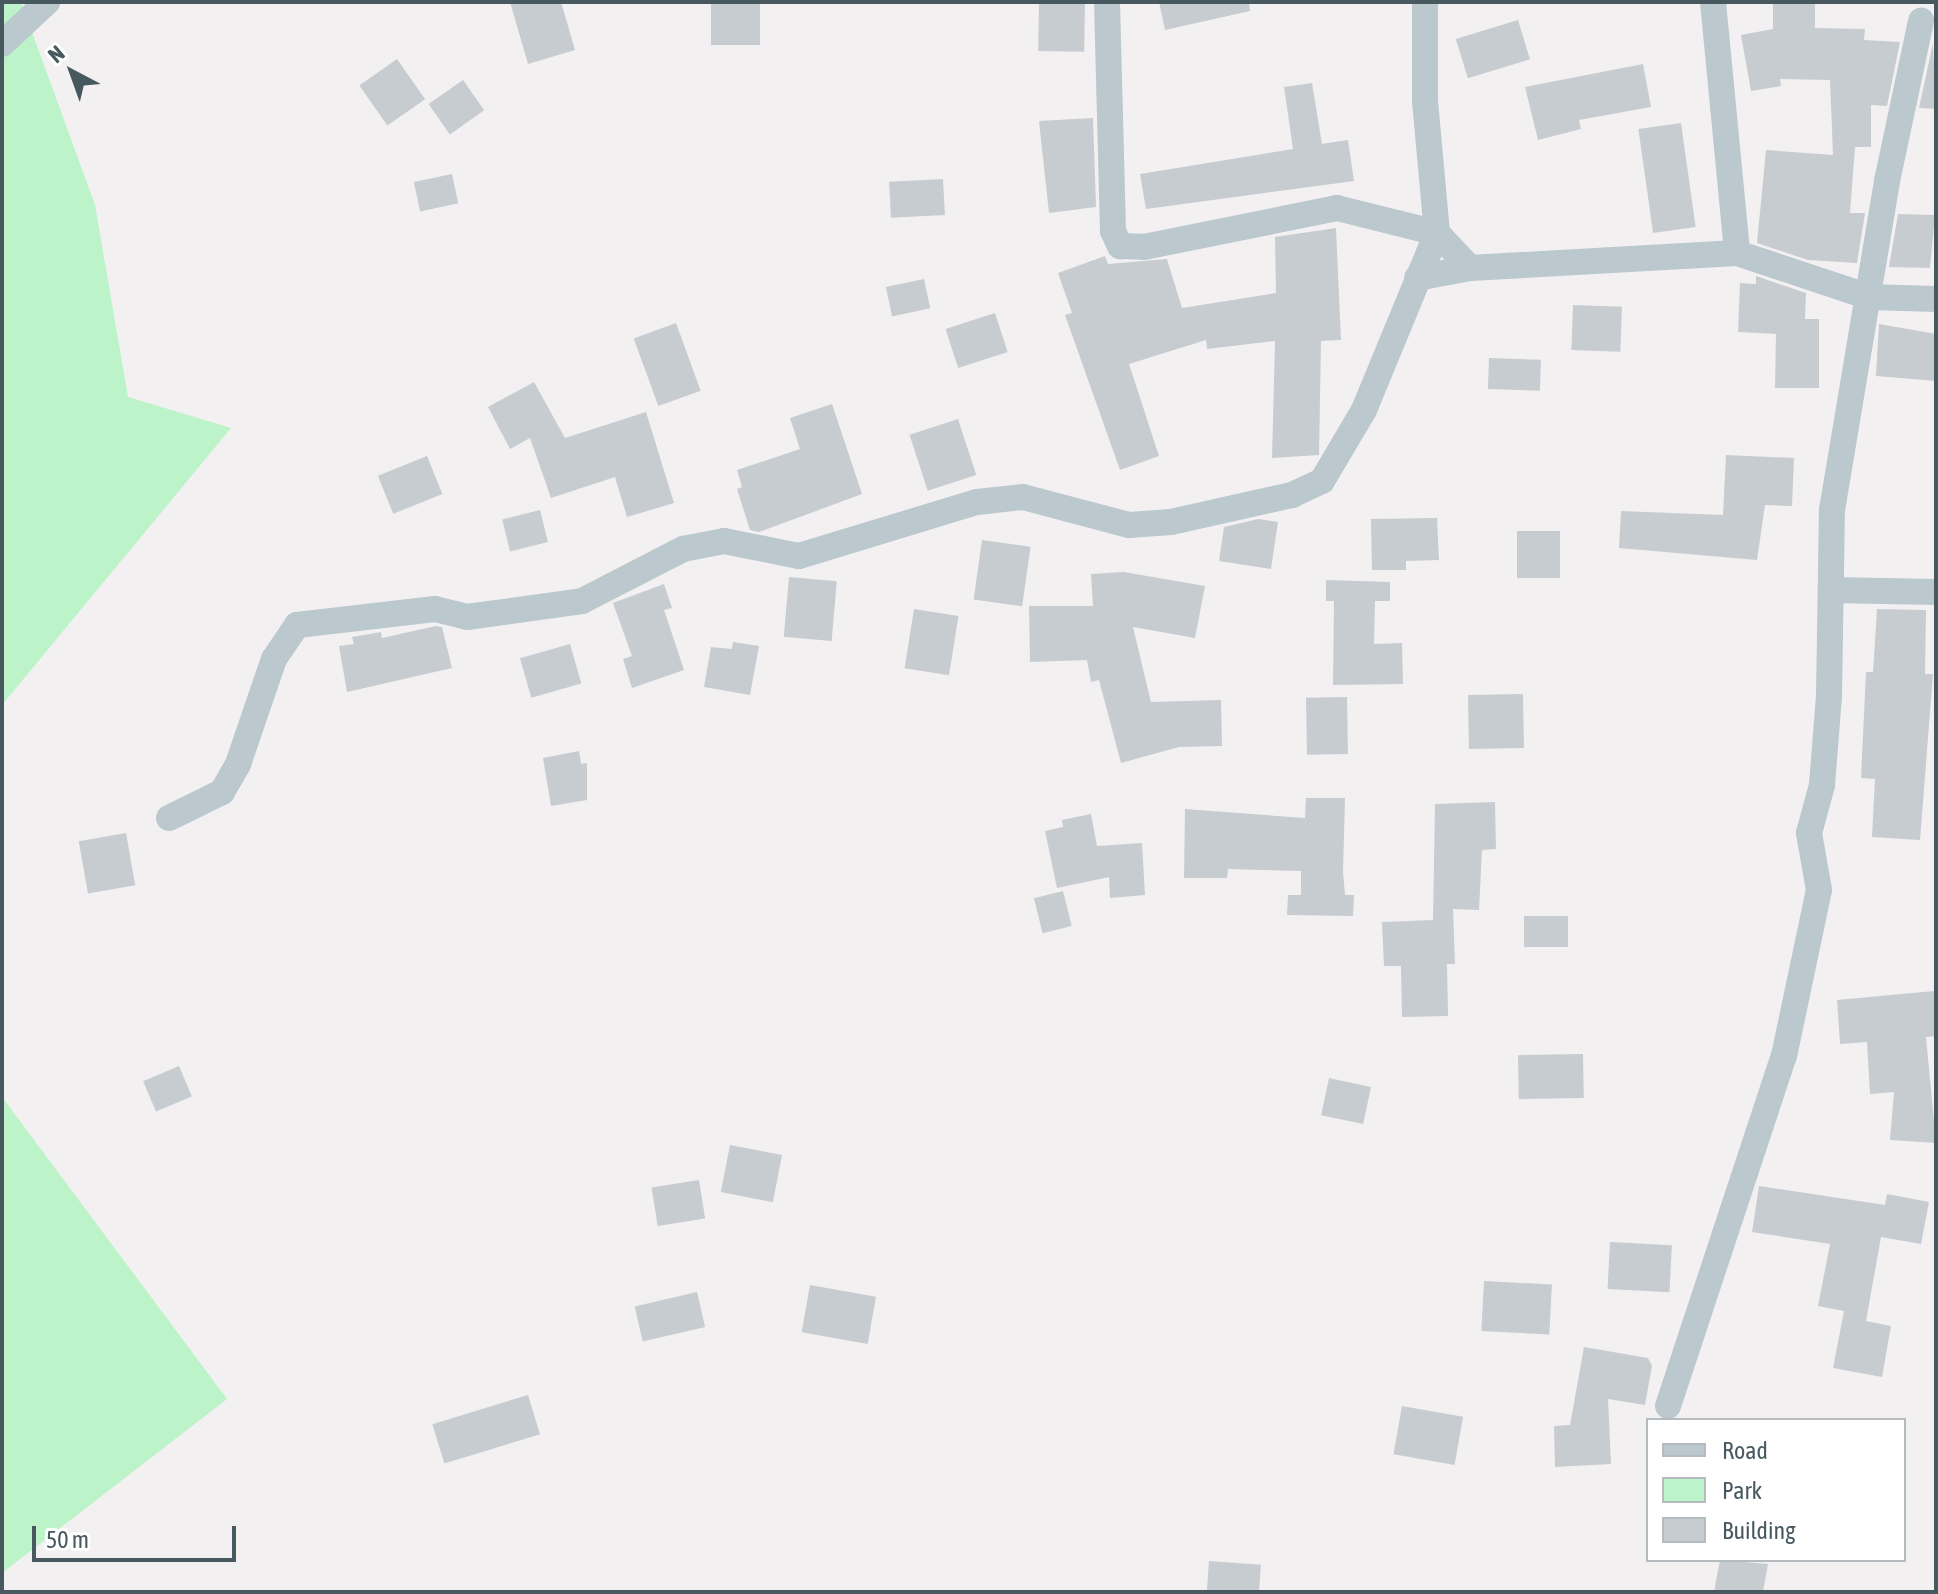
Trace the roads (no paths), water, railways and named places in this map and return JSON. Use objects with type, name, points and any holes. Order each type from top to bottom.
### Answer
[{"type":"street","points":[[2,44],[47,2]]},
{"type":"street","points":[[1107,2],[1113,231],[1120,246],[1144,247],[1337,208],[1437,233],[1470,268]]},
{"type":"street","points":[[169,818],[222,792],[238,764],[274,659],[297,625],[435,609],[467,617],[582,601],[683,549],[724,541],[799,556],[977,502],[1023,497],[1129,525],[1171,522],[1292,495],[1322,481],[1364,410],[1437,233],[1425,102],[1425,2]]},
{"type":"street","points":[[1713,2],[1737,253]]},
{"type":"street","points":[[1668,1406],[1784,1056],[1819,890],[1809,833],[1822,785],[1832,510],[1921,15]]},
{"type":"street","points":[[1417,278],[1470,268],[1737,253],[1869,297],[1936,299]]},
{"type":"street","points":[[1831,590],[1936,592]]}]
